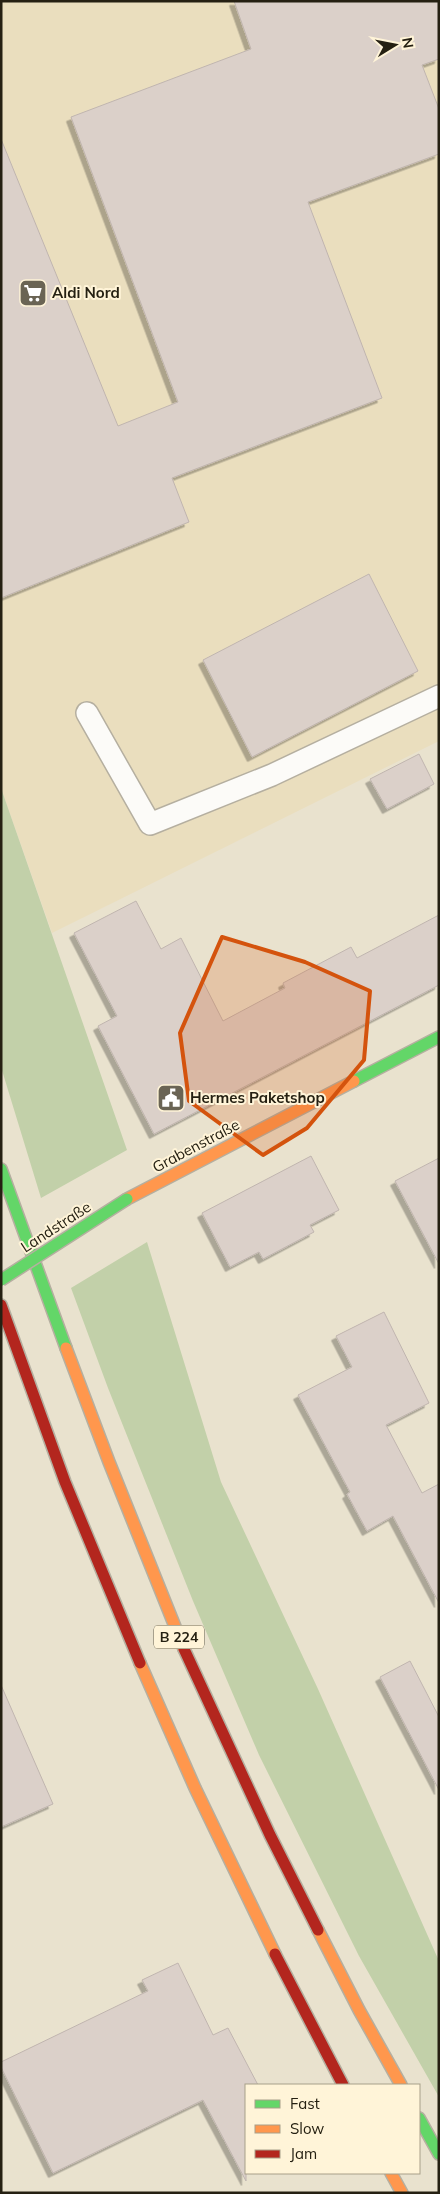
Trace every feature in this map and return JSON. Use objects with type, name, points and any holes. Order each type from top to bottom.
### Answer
[{"type":"main road","name":"Grabenstraße","points":[[127,1199],[439,1037]]},
{"type":"main road","name":"B 224","points":[[1,1169],[13,1206],[109,1462],[186,1654],[270,1835],[400,2084]]},
{"type":"main road","name":"Landstraße","points":[[1,1280],[127,1199]]},
{"type":"main road","name":"B 224","points":[[1,1305],[65,1481],[222,1849],[311,2026],[342,2084]]},
{"type":"main road","points":[[420,2120],[439,2154]]},
{"type":"main road","points":[[392,2174],[402,2193]]},
{"type":"lane","points":[[87,713],[150,824],[272,775],[439,696]]},
{"type":"highlighted area","points":[[222,937],[305,962],[370,991],[364,1060],[307,1128],[263,1155],[189,1101],[180,1033]]},
{"type":"shaded area","points":[[1,1],[439,1],[439,741],[52,933],[1,788]]},
{"type":"green space","points":[[1,788],[127,1150],[41,1198],[1,1067]]},
{"type":"green space","points":[[147,1242],[221,1482],[318,1689],[439,1961],[439,2097],[359,1956],[259,1755],[193,1601],[108,1388],[71,1288]]},
{"type":"building","points":[[234,1],[439,1],[439,59],[422,65],[439,109],[439,154],[308,202],[382,398],[172,478],[189,522],[1,598],[1,139],[118,426],[178,402],[71,117],[251,49]]},
{"type":"building","points":[[369,574],[418,671],[252,757],[203,660]]},
{"type":"building","points":[[419,754],[434,784],[387,809],[370,779]]},
{"type":"building","points":[[136,901],[161,949],[181,938],[223,1021],[285,988],[283,983],[351,947],[357,958],[439,915],[439,985],[154,1134],[98,1026],[117,1016],[74,933]]},
{"type":"building","points":[[311,1156],[339,1210],[310,1225],[314,1232],[263,1259],[259,1252],[230,1267],[202,1213]]},
{"type":"building","points":[[439,1158],[439,1264],[395,1181]]},
{"type":"building","points":[[384,1312],[429,1403],[386,1425],[422,1493],[439,1484],[439,1603],[393,1516],[367,1531],[347,1494],[350,1492],[298,1395],[352,1367],[336,1336]]},
{"type":"building","points":[[410,1661],[439,1717],[439,1790],[380,1677]]},
{"type":"building","points":[[1,1685],[53,1804],[1,1827]]},
{"type":"building","points":[[178,1963],[213,2035],[228,2028],[257,2084],[245,2084],[246,2181],[203,2100],[53,2173],[1,2067],[1,2062],[148,1991],[142,1980]]},
{"type":"traffic: fast","points":[[354,1081],[439,1037]]},
{"type":"traffic: fast","points":[[1,1169],[66,1348]]},
{"type":"traffic: fast","points":[[1,1280],[127,1199]]},
{"type":"traffic: fast","points":[[420,2120],[439,2154]]},
{"type":"traffic: slow","points":[[127,1199],[354,1081]]},
{"type":"traffic: slow","points":[[66,1348],[109,1462],[184,1649]]},
{"type":"traffic: slow","points":[[140,1663],[195,1788],[275,1954]]},
{"type":"traffic: slow","points":[[318,1930],[359,2010],[400,2084]]},
{"type":"traffic: slow","points":[[392,2174],[402,2193]]},
{"type":"traffic: jam","points":[[1,1305],[65,1482],[140,1663]]},
{"type":"traffic: jam","points":[[184,1649],[270,1835],[318,1930]]},
{"type":"traffic: jam","points":[[275,1954],[342,2084]]},
{"type":"place","name":"Aldi Nord","points":[[33,293]]},
{"type":"place","name":"Hermes Paketshop","points":[[171,1098]]}]
